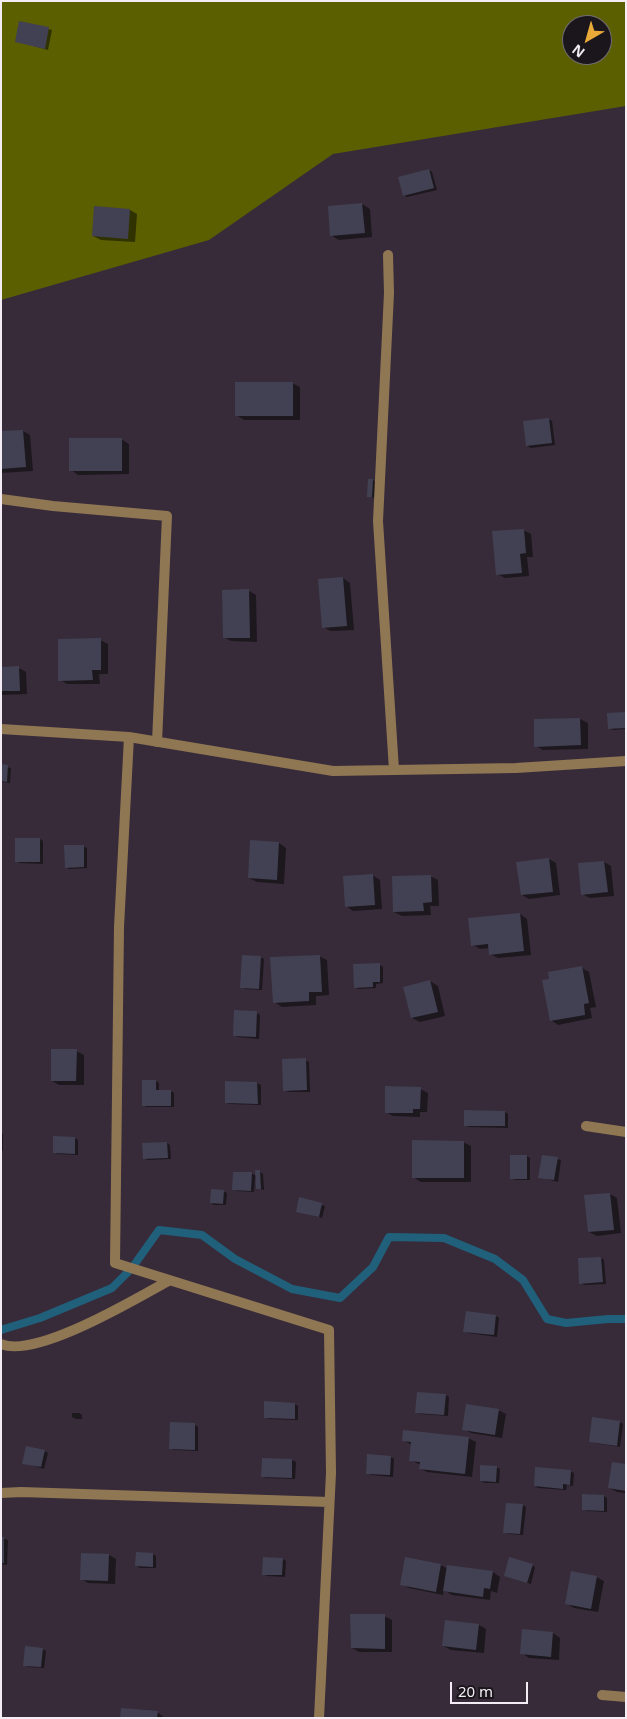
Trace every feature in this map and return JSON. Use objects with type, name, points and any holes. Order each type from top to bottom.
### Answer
[{"type":"street","points":[[388,255],[389,293],[378,521],[394,770]]},
{"type":"street","points":[[1,499],[53,506],[167,516],[157,742]]},
{"type":"street","points":[[1,729],[128,737],[333,770],[516,768],[626,761]]},
{"type":"street","points":[[128,737],[120,927],[116,1263],[329,1330],[331,1473],[319,1718]]},
{"type":"street","points":[[586,1126],[626,1132]]},
{"type":"street","points":[[1,1344],[10,1348],[50,1340],[112,1311],[170,1280]]},
{"type":"street","points":[[1,1493],[21,1492],[329,1502]]},
{"type":"street","points":[[602,1695],[626,1697]]},
{"type":"shaded area","points":[[1,1],[626,1],[626,106],[333,154],[209,240],[1,300]]},
{"type":"building","points":[[19,21],[49,27],[45,49],[15,42]]},
{"type":"building","points":[[429,169],[434,188],[403,196],[398,177]]},
{"type":"building","points":[[362,203],[365,233],[330,236],[328,206]]},
{"type":"building","points":[[94,206],[130,209],[128,239],[92,236]]},
{"type":"building","points":[[235,382],[293,382],[293,416],[235,416]]},
{"type":"building","points":[[549,418],[552,443],[526,446],[523,421]]},
{"type":"building","points":[[23,430],[26,467],[1,469],[1,431]]},
{"type":"building","points":[[69,438],[122,438],[122,471],[69,471]]},
{"type":"building","points":[[368,479],[373,479],[372,497],[367,497]]},
{"type":"building","points":[[524,529],[526,553],[520,554],[522,573],[496,575],[492,531]]},
{"type":"building","points":[[343,577],[347,626],[322,628],[318,579]]},
{"type":"building","points":[[249,589],[250,638],[223,638],[222,590]]},
{"type":"building","points":[[101,638],[101,670],[92,670],[93,680],[58,681],[58,639]]},
{"type":"building","points":[[19,666],[20,691],[1,691],[1,667]]},
{"type":"building","points":[[626,712],[626,728],[608,729],[607,713]]},
{"type":"building","points":[[580,718],[581,745],[534,747],[534,719]]},
{"type":"building","points":[[1,764],[8,765],[7,782],[1,781]]},
{"type":"building","points":[[15,838],[40,838],[40,862],[15,862]]},
{"type":"building","points":[[250,840],[279,842],[277,880],[248,878]]},
{"type":"building","points":[[64,845],[84,845],[84,867],[65,868]]},
{"type":"building","points":[[549,858],[553,892],[521,895],[516,862]]},
{"type":"building","points":[[604,861],[608,892],[581,895],[578,863]]},
{"type":"building","points":[[373,874],[375,905],[345,907],[343,876]]},
{"type":"building","points":[[431,875],[432,902],[423,903],[424,911],[393,912],[392,876]]},
{"type":"building","points":[[520,913],[524,951],[489,955],[488,944],[471,946],[468,918]]},
{"type":"building","points":[[242,955],[261,956],[259,989],[240,988]]},
{"type":"building","points":[[320,955],[322,992],[309,992],[309,1001],[273,1003],[270,957]]},
{"type":"building","points":[[380,963],[380,982],[373,982],[373,987],[354,988],[353,964]]},
{"type":"building","points":[[582,966],[589,1003],[584,1004],[585,1015],[550,1021],[542,980],[549,979],[548,972]]},
{"type":"building","points":[[430,980],[438,1012],[411,1018],[403,987]]},
{"type":"building","points":[[234,1010],[257,1011],[256,1037],[233,1036]]},
{"type":"building","points":[[51,1049],[77,1049],[76,1081],[51,1081]]},
{"type":"building","points":[[306,1058],[307,1090],[283,1091],[282,1059]]},
{"type":"building","points":[[142,1080],[156,1080],[156,1090],[171,1090],[171,1106],[142,1106]]},
{"type":"building","points":[[225,1081],[257,1082],[258,1104],[225,1103]]},
{"type":"building","points":[[385,1086],[421,1087],[420,1109],[413,1109],[413,1113],[385,1113]]},
{"type":"building","points":[[464,1110],[505,1111],[505,1126],[464,1126]]},
{"type":"building","points":[[53,1136],[75,1137],[75,1154],[53,1153]]},
{"type":"building","points":[[412,1140],[464,1141],[464,1178],[412,1178]]},
{"type":"building","points":[[167,1142],[168,1158],[143,1159],[142,1143]]},
{"type":"building","points":[[510,1155],[527,1155],[527,1179],[510,1179]]},
{"type":"building","points":[[542,1155],[558,1157],[554,1180],[538,1178]]},
{"type":"building","points":[[255,1170],[260,1170],[261,1189],[256,1189]]},
{"type":"building","points":[[233,1172],[252,1172],[251,1191],[232,1190]]},
{"type":"building","points":[[211,1189],[224,1190],[223,1204],[210,1203]]},
{"type":"building","points":[[610,1193],[614,1230],[588,1232],[584,1195]]},
{"type":"building","points":[[299,1197],[322,1203],[319,1217],[296,1212]]},
{"type":"building","points":[[601,1257],[603,1282],[579,1284],[578,1258]]},
{"type":"building","points":[[466,1311],[496,1315],[494,1335],[463,1332]]},
{"type":"building","points":[[417,1392],[446,1394],[444,1415],[415,1413]]},
{"type":"building","points":[[264,1401],[295,1403],[295,1419],[264,1418]]},
{"type":"building","points":[[466,1404],[499,1409],[495,1435],[462,1430]]},
{"type":"building","points":[[592,1417],[620,1421],[617,1446],[589,1442]]},
{"type":"building","points":[[170,1422],[195,1423],[195,1450],[169,1449]]},
{"type":"building","points":[[403,1430],[469,1437],[465,1474],[419,1469],[420,1462],[409,1461],[411,1442],[402,1441]]},
{"type":"building","points":[[26,1446],[45,1450],[41,1467],[22,1464]]},
{"type":"building","points":[[367,1454],[391,1456],[390,1475],[366,1474]]},
{"type":"building","points":[[262,1458],[292,1459],[292,1478],[261,1477]]},
{"type":"building","points":[[612,1462],[626,1464],[626,1491],[608,1488]]},
{"type":"building","points":[[480,1465],[497,1466],[496,1482],[480,1481]]},
{"type":"building","points":[[535,1467],[571,1470],[570,1485],[563,1484],[563,1489],[534,1486]]},
{"type":"building","points":[[582,1494],[604,1495],[604,1511],[582,1510]]},
{"type":"building","points":[[506,1503],[523,1504],[520,1534],[503,1533]]},
{"type":"building","points":[[1,1537],[4,1537],[4,1563],[1,1563]]},
{"type":"building","points":[[136,1552],[153,1553],[153,1567],[135,1566]]},
{"type":"building","points":[[81,1553],[109,1554],[108,1581],[80,1580]]},
{"type":"building","points":[[263,1557],[283,1558],[282,1575],[262,1575]]},
{"type":"building","points":[[405,1557],[441,1564],[436,1592],[400,1585]]},
{"type":"building","points":[[509,1557],[533,1564],[527,1583],[504,1576]]},
{"type":"building","points":[[447,1565],[493,1571],[490,1589],[484,1588],[483,1597],[443,1591]]},
{"type":"building","points":[[571,1571],[597,1576],[591,1609],[565,1604]]},
{"type":"building","points":[[350,1614],[385,1614],[385,1649],[351,1648]]},
{"type":"building","points":[[445,1620],[479,1624],[476,1650],[442,1646]]},
{"type":"building","points":[[522,1629],[553,1632],[551,1657],[520,1654]]},
{"type":"building","points":[[25,1646],[43,1648],[41,1667],[23,1666]]},
{"type":"building","points":[[121,1708],[158,1711],[157,1718],[120,1718]]},
{"type":"waterway","points":[[1,1330],[40,1318],[112,1288],[132,1268],[159,1230],[202,1235],[235,1259],[292,1289],[340,1298],[373,1267],[389,1237],[444,1238],[495,1259],[523,1280],[547,1319],[566,1323],[626,1319]]}]
